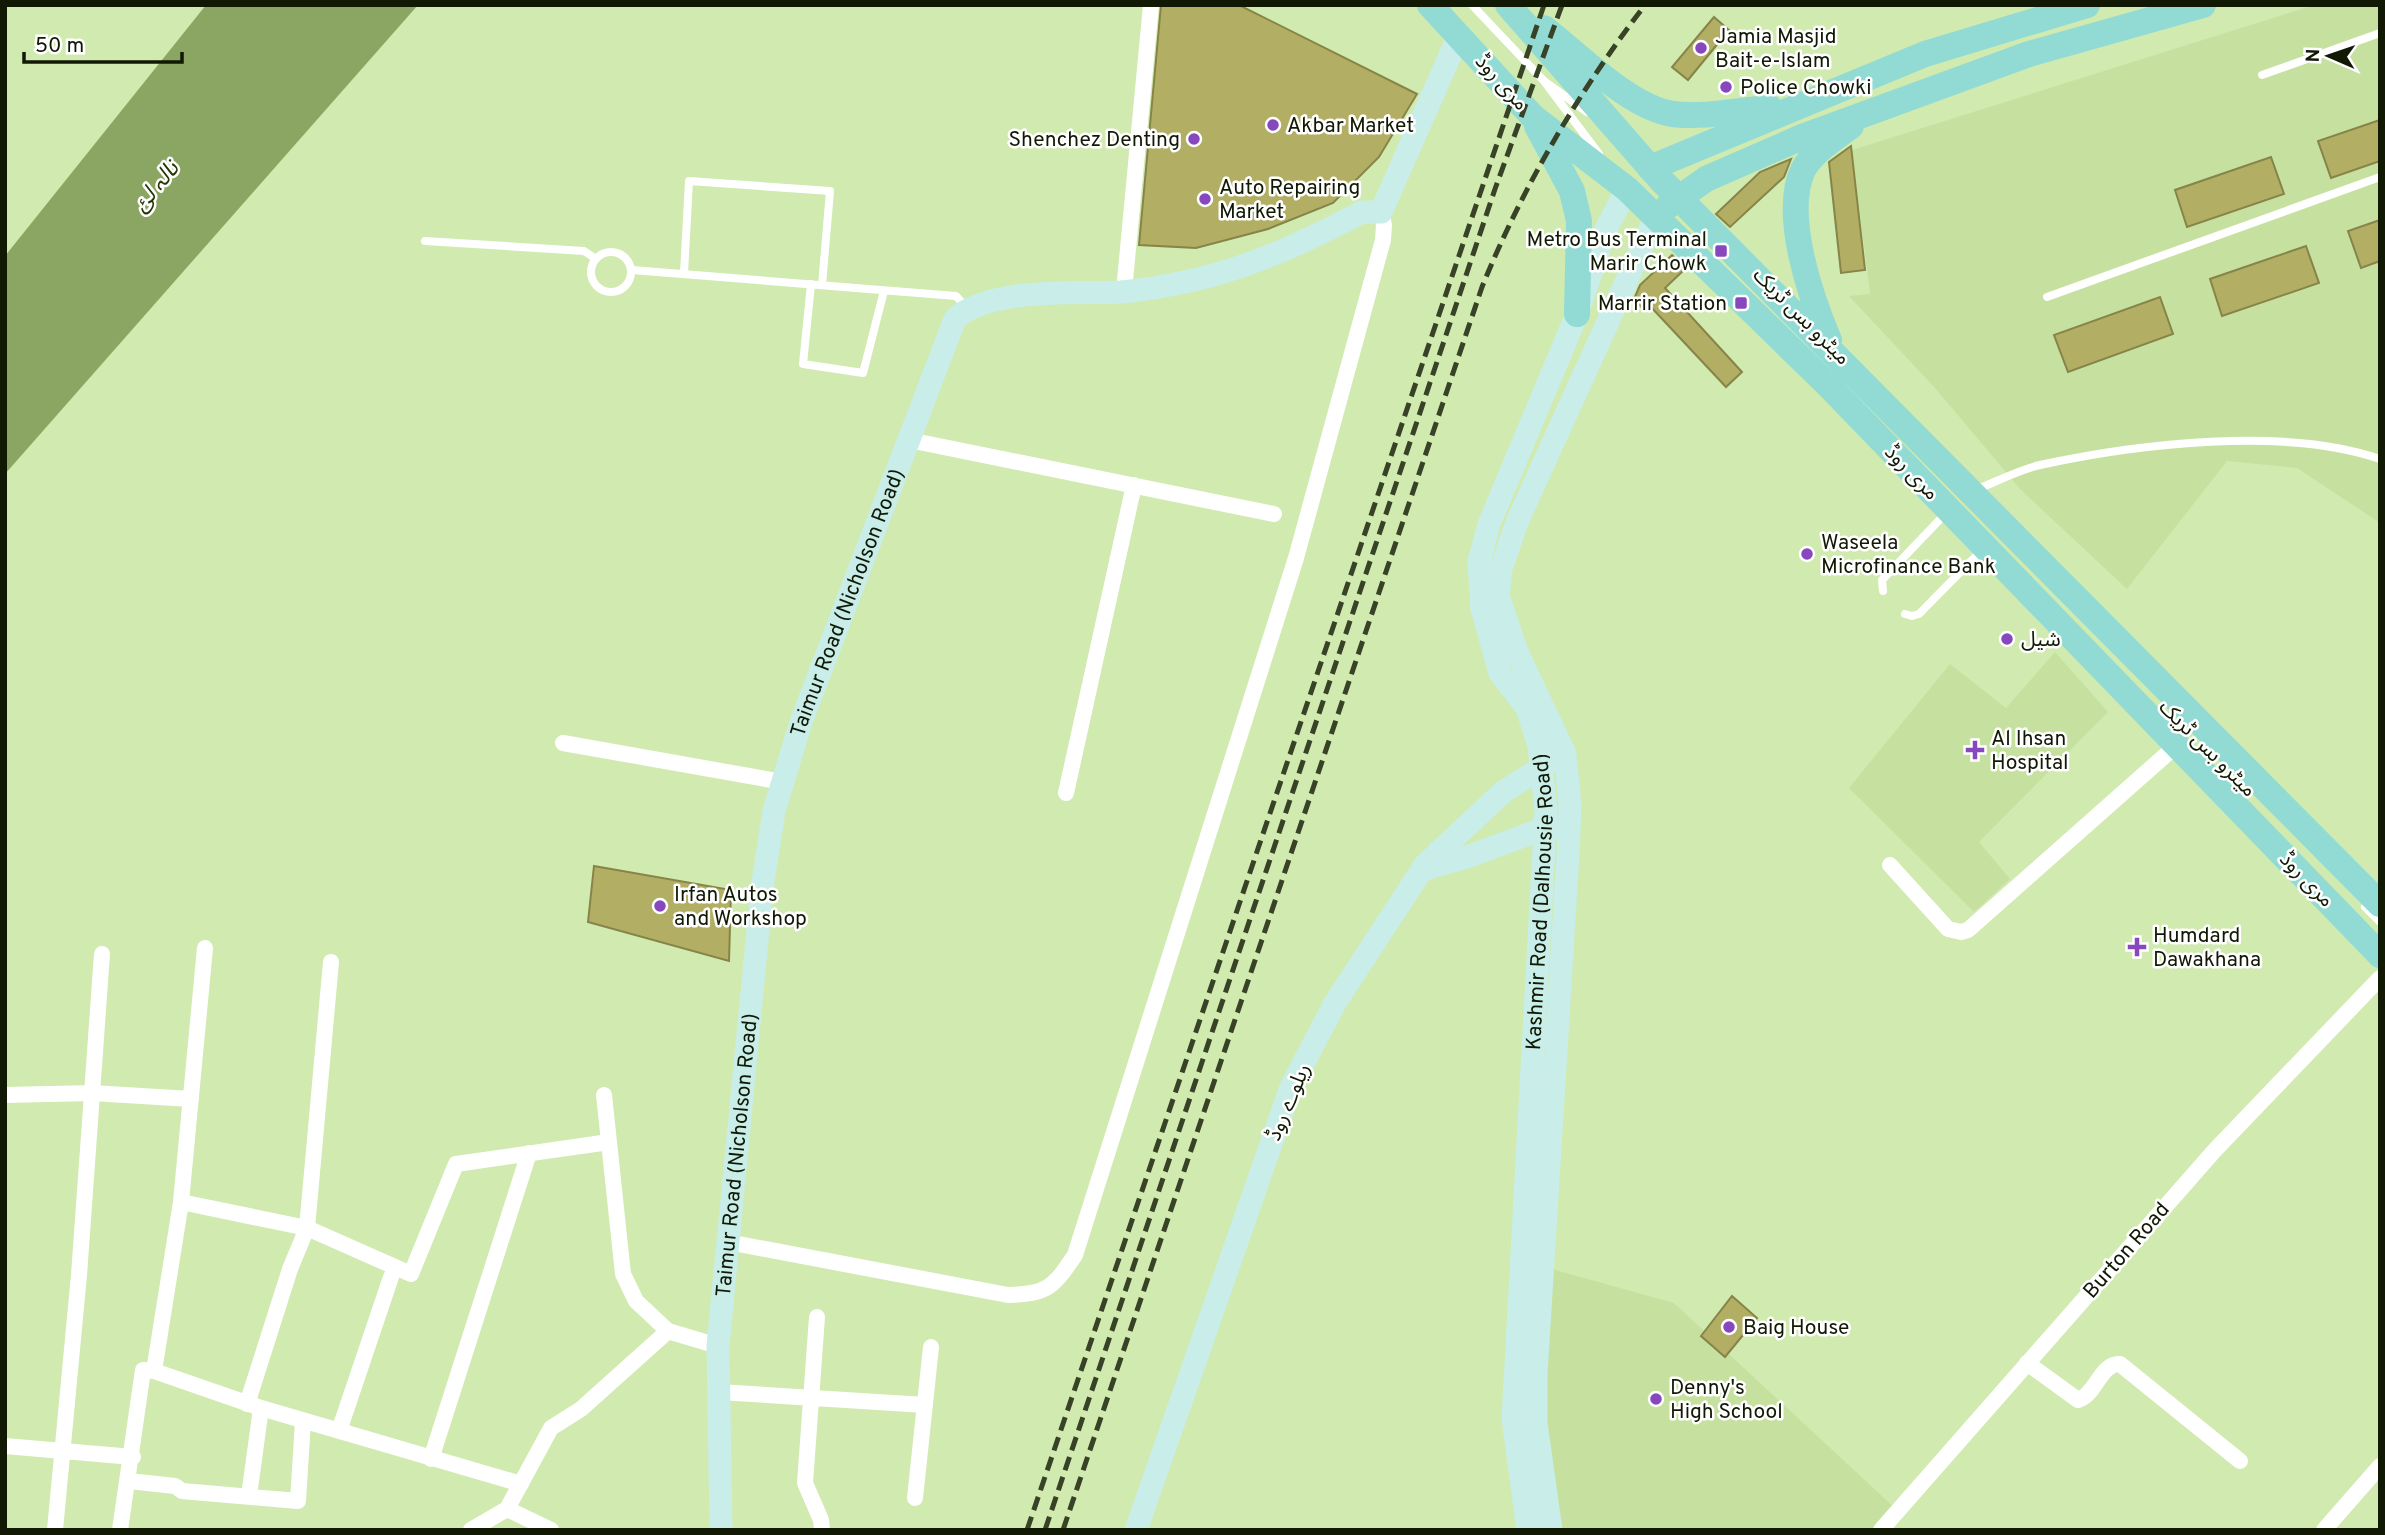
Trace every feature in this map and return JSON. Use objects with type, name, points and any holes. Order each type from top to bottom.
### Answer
[{"type":"main road","name":"مری روڈ","points":[[1430,5],[1533,117],[1627,189],[1656,216],[1949,510],[2380,955]]},
{"type":"main road","name":"مری روڈ","points":[[1508,5],[1650,168],[1972,491],[2370,903]]},
{"type":"main road","points":[[1515,5],[1620,90],[1648,108],[1690,115],[1799,105]]},
{"type":"main road","points":[[1650,168],[1925,54],[2087,5]]},
{"type":"main road","points":[[1656,216],[1679,196],[1706,179],[1802,136],[2029,54],[2203,5]]},
{"type":"main road","points":[[1835,352],[1819,317],[1806,271],[1796,214],[1798,185],[1804,168],[1812,159],[1869,112]]},
{"type":"main road","points":[[1533,117],[1572,191],[1579,221],[1577,314]]},
{"type":"street","points":[[1124,291],[1151,5]]},
{"type":"street","points":[[728,1242],[1008,1295],[1038,1294],[1062,1274],[1075,1255],[1296,558],[1382,240],[1384,225],[1381,212],[1459,35]]},
{"type":"street","name":"Kashmir Road (Dalhousie Road)","points":[[1528,1530],[1513,1419],[1545,828],[1543,766],[1527,708],[1500,673],[1482,609],[1479,562],[1489,524],[1577,314],[1605,231],[1627,189]]},
{"type":"street","points":[[967,308],[1030,296],[1124,291],[1188,282],[1244,267],[1362,212],[1381,212]]},
{"type":"street","name":"Kashmir Road (Dalhousie Road)","points":[[1551,1530],[1536,1423],[1536,1374],[1569,828],[1565,754],[1506,624],[1498,596],[1501,569],[1517,522],[1656,216]]},
{"type":"street","name":"Taimur Road (Nicholson Road)","points":[[721,1530],[718,1346],[762,888],[774,811],[801,722],[955,319],[967,308]]},
{"type":"street","points":[[909,440],[1274,514]]},
{"type":"street","points":[[1066,793],[1134,485]]},
{"type":"street","points":[[563,743],[783,782]]},
{"type":"street","points":[[1890,864],[1948,929],[1961,932],[1968,930],[2176,745]]},
{"type":"street","name":"ریلوے روڈ","points":[[1136,1530],[1290,1087],[1335,1003],[1422,870],[1458,831],[1503,792],[1565,754]]},
{"type":"street","points":[[1422,870],[1545,828],[1569,828]]},
{"type":"street","points":[[154,1371],[181,1202],[205,948]]},
{"type":"street","points":[[55,1530],[102,954]]},
{"type":"street","points":[[249,1496],[254,1406],[290,1269],[307,1228],[331,962]]},
{"type":"street","name":"Burton Road","points":[[1881,1530],[2215,1150],[2380,978]]},
{"type":"street","points":[[5,1095],[92,1093],[191,1099]]},
{"type":"street","points":[[604,1095],[623,1274],[636,1301],[668,1331],[718,1346]]},
{"type":"street","points":[[181,1202],[307,1228],[411,1275],[456,1164],[609,1142]]},
{"type":"street","points":[[431,1459],[529,1153]]},
{"type":"street","points":[[339,1431],[391,1277]]},
{"type":"street","points":[[817,1317],[805,1483],[821,1520],[822,1530]]},
{"type":"street","points":[[471,1530],[507,1509],[539,1445],[551,1428],[581,1409],[668,1331]]},
{"type":"street","points":[[915,1498],[931,1347]]},
{"type":"street","points":[[2027,1363],[2078,1400],[2085,1398],[2109,1367],[2120,1364],[2129,1368],[2240,1461]]},
{"type":"street","points":[[120,1530],[133,1457],[143,1370],[154,1371],[303,1421],[521,1484]]},
{"type":"street","points":[[719,1392],[925,1405]]},
{"type":"street","points":[[129,1480],[175,1486],[182,1491],[300,1499],[303,1421]]},
{"type":"street","points":[[5,1446],[133,1457]]},
{"type":"street","points":[[2324,1530],[2380,1466]]},
{"type":"street","points":[[2366,1482],[2380,1493]]},
{"type":"street","points":[[507,1509],[551,1530]]},
{"type":"lane","name":"میٹرو بس ٹریک","points":[[1472,5],[1544,81],[1611,170],[1991,550],[2015,562]]},
{"type":"lane","points":[[2262,75],[2380,33]]},
{"type":"lane","name":"میٹرو بس ٹریک","points":[[1544,81],[1631,144],[2013,526],[2036,573]]},
{"type":"lane","points":[[2048,297],[2380,177]]},
{"type":"lane","points":[[684,273],[689,181],[830,191],[822,285]]},
{"type":"lane","points":[[425,241],[584,251],[596,259]]},
{"type":"lane","points":[[606,252],[617,252],[627,259],[632,270],[630,281],[622,290],[611,293],[600,290],[592,281],[591,269],[596,259],[606,252]]},
{"type":"lane","points":[[632,270],[956,296],[967,308]]},
{"type":"lane","points":[[811,284],[803,364],[863,373],[884,290]]},
{"type":"lane","points":[[1972,491],[2037,466],[2144,448],[2270,440],[2358,452],[2380,459]]},
{"type":"lane","points":[[1883,591],[1882,580],[1949,510]]},
{"type":"lane","points":[[1905,614],[1912,617],[1919,614],[1985,547]]},
{"type":"lane","points":[[2370,903],[2380,922]]},
{"type":"shaded area","points":[[2314,5],[2380,5],[2380,523],[2297,468],[2227,461],[2127,589],[2021,490],[1935,388],[1849,296],[1870,294],[1852,150]]},
{"type":"shaded area","name":"Al Ihsan Hospital","points":[[2055,652],[2108,712],[1979,842],[2010,879],[1974,912],[1849,788],[1950,664],[2006,708]]},
{"type":"shaded area","name":"Denny's High School","points":[[1541,1266],[1674,1303],[1897,1510],[1880,1530],[1551,1530]]},
{"type":"water","name":"نالہ لئ","points":[[206,5],[418,5],[5,474],[5,256]]},
{"type":"building","name":"Akbar Market","points":[[1161,5],[1239,5],[1417,94],[1379,157],[1333,203],[1268,229],[1196,248],[1139,245]]},
{"type":"building","name":"Jamia Masjid Bait-e-Islam","points":[[1714,17],[1729,30],[1688,80],[1672,67]]},
{"type":"building","points":[[2380,120],[2380,161],[2331,178],[2318,141]]},
{"type":"building","points":[[1851,146],[1865,270],[1841,273],[1829,162]]},
{"type":"building","points":[[2271,157],[2284,194],[2187,227],[2175,190]]},
{"type":"building","points":[[1791,159],[1784,177],[1730,227],[1716,214],[1760,172]]},
{"type":"building","points":[[2380,220],[2380,261],[2361,268],[2348,231]]},
{"type":"building","points":[[2306,246],[2319,283],[2222,316],[2210,279]]},
{"type":"building","points":[[1672,255],[1686,268],[1665,288],[1742,372],[1726,387],[1650,306],[1645,311],[1634,299],[1640,285]]},
{"type":"building","points":[[2160,297],[2173,334],[2068,372],[2054,335]]},
{"type":"building","name":"Irfan Autos and Workshop","points":[[594,866],[731,890],[729,961],[588,922]]},
{"type":"building","name":"Baig House","points":[[1732,1296],[1757,1318],[1725,1357],[1701,1336]]},
{"type":"railway","points":[[1027,1530],[1544,5]]},
{"type":"railway","points":[[1045,1530],[1495,189],[1562,5]]},
{"type":"railway","points":[[1063,1530],[1482,287],[1515,212],[1554,140],[1597,71],[1645,5]]},
{"type":"place","name":"Jamia Masjid Bait-e-Islam","points":[[1701,48]]},
{"type":"place","name":"Police Chowki","points":[[1726,87]]},
{"type":"place","name":"Akbar Market","points":[[1273,125]]},
{"type":"place","name":"Shenchez Denting","points":[[1194,139]]},
{"type":"place","name":"Auto Repairing Market","points":[[1205,199]]},
{"type":"place","name":"Metro Bus Terminal Marir Chowk","points":[[1721,251]]},
{"type":"place","name":"Marrir Station","points":[[1741,303]]},
{"type":"place","name":"Waseela Microfinance Bank","points":[[1807,554]]},
{"type":"place","name":"شیل","points":[[2007,639]]},
{"type":"place","name":"Al Ihsan Hospital","points":[[1975,750]]},
{"type":"place","name":"Irfan Autos and Workshop","points":[[660,906]]},
{"type":"place","name":"Humdard Dawakhana","points":[[2137,947]]},
{"type":"place","name":"Baig House","points":[[1729,1327]]},
{"type":"place","name":"Denny's High School","points":[[1656,1399]]}]
